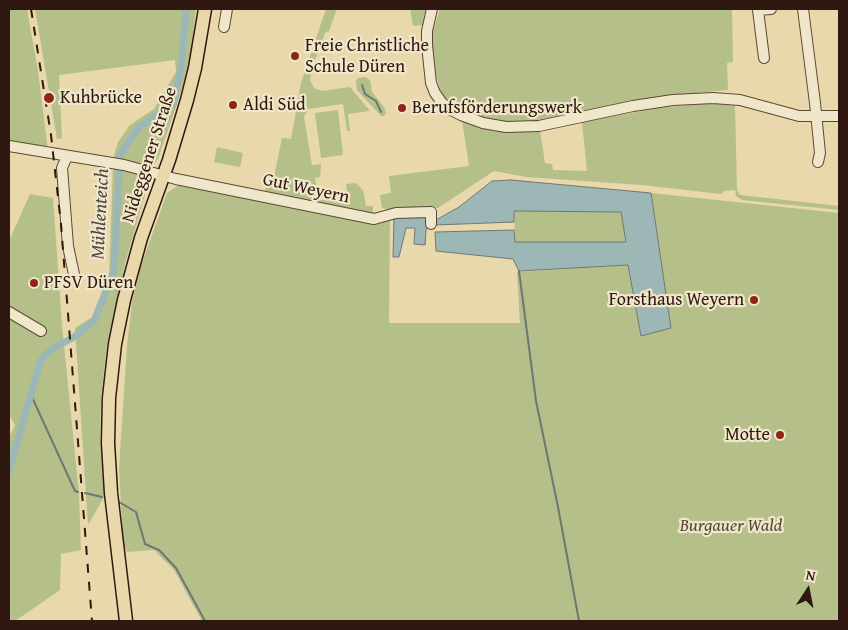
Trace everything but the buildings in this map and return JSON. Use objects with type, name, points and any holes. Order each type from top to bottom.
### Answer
[{"type":"main road","name":"Nideggener Straße","points":[[126,621],[110,491],[109,398],[116,344],[128,282],[187,100],[206,9]]},
{"type":"street","points":[[224,27],[227,9]]},
{"type":"street","points":[[432,9],[426,45],[435,92],[442,103],[451,110],[483,123],[506,127],[539,126],[653,103],[673,100],[722,98],[740,100],[782,113],[799,116],[839,116]]},
{"type":"street","points":[[764,58],[758,10],[766,9]]},
{"type":"street","points":[[803,9],[820,153],[818,162]]},
{"type":"street","points":[[9,146],[124,165],[163,176]]},
{"type":"street","points":[[67,156],[62,168],[68,246],[75,279]]},
{"type":"street","name":"Gut Weyern","points":[[163,176],[374,219],[396,213],[431,212],[432,224]]},
{"type":"street","points":[[9,312],[41,331]]},
{"type":"green space","points":[[9,9],[27,9],[38,71],[48,151],[9,143]]},
{"type":"green space","points":[[35,9],[196,9],[189,65],[158,159],[154,164],[148,167],[113,159],[118,142],[130,125],[154,109],[176,72],[175,60],[59,75],[62,138],[57,139]]},
{"type":"green space","points":[[326,9],[337,9],[329,31],[325,33],[310,80],[314,88],[322,91],[350,87],[370,111],[348,114],[350,131],[347,131],[343,104],[308,109],[304,117],[312,165],[321,164],[320,177],[315,178],[318,200],[348,199],[346,184],[356,183],[363,190],[366,206],[373,206],[373,212],[370,214],[265,191],[266,188],[272,186],[282,138],[291,139],[301,83]]},
{"type":"green space","points":[[410,9],[427,9],[423,25],[413,26]]},
{"type":"green space","points":[[440,9],[732,9],[733,62],[727,63],[728,90],[673,95],[543,121],[506,122],[484,119],[453,105],[445,98],[440,89],[433,63],[431,44]]},
{"type":"green space","points":[[365,77],[370,80],[372,92],[384,107],[386,113],[384,116],[381,116],[357,90],[356,81],[358,78]]},
{"type":"green space","points":[[721,102],[722,104],[735,106],[737,190],[740,195],[839,206],[839,210],[742,200],[736,196],[735,190],[724,191],[721,194],[642,185],[526,177],[494,171],[438,208],[393,210],[382,208],[380,195],[391,193],[389,176],[469,166],[462,121],[505,131],[540,130],[545,163],[552,164],[553,170],[587,171],[582,122],[658,108]]},
{"type":"green space","points":[[338,110],[343,155],[321,158],[315,113]]},
{"type":"green space","points":[[217,147],[243,153],[240,167],[214,162]]},
{"type":"green space","points":[[113,166],[145,176],[149,181],[126,260],[107,343],[101,398],[100,442],[104,497],[88,525],[75,328],[92,317],[109,277]]},
{"type":"green space","name":"Burgauer Wald","points":[[190,184],[245,196],[390,216],[389,323],[520,323],[517,272],[628,265],[641,336],[671,327],[651,193],[839,213],[839,621],[202,621],[174,570],[154,550],[127,552],[123,543],[119,469],[127,346],[132,302],[141,266],[167,193],[179,185]]},
{"type":"green space","points":[[30,194],[53,198],[62,325],[79,494],[81,550],[61,554],[60,590],[15,621],[9,621],[9,438],[15,425],[9,414],[9,241]]},
{"type":"green space","points":[[514,211],[621,212],[626,242],[515,242]]},
{"type":"water","points":[[511,180],[651,193],[671,328],[641,336],[628,265],[519,271],[513,259],[436,251],[435,232],[514,230],[515,242],[626,242],[621,212],[514,211],[514,222],[435,225],[436,220],[459,207],[492,181]]},
{"type":"water","points":[[395,217],[427,217],[425,245],[414,244],[415,228],[406,228],[399,257],[393,257]]},
{"type":"waterway","name":"Mühlenteich","points":[[9,470],[41,360],[52,349],[74,337],[94,321],[114,271],[120,155],[139,127],[173,105],[181,68],[186,9]]},
{"type":"waterway","points":[[362,85],[365,94],[376,101],[381,112]]},
{"type":"waterway","points":[[519,271],[536,401],[579,621]]},
{"type":"waterway","points":[[31,395],[75,491],[78,492]]},
{"type":"waterway","points":[[85,493],[102,497]]},
{"type":"waterway","points":[[119,502],[136,512],[145,544],[159,550],[176,568],[205,621]]},
{"type":"railway","points":[[31,9],[51,135],[61,224],[92,621]]},
{"type":"place","name":"Freie Christliche Schule Düren","points":[[295,56]]},
{"type":"place","name":"Kuhbrücke","points":[[49,98]]},
{"type":"place","name":"Aldi Süd","points":[[233,105]]},
{"type":"place","name":"Berufsförderungswerk","points":[[402,108]]},
{"type":"place","name":"PFSV Düren","points":[[34,283]]},
{"type":"place","name":"Forsthaus Weyern","points":[[754,300]]},
{"type":"place","name":"Motte","points":[[780,435]]}]
